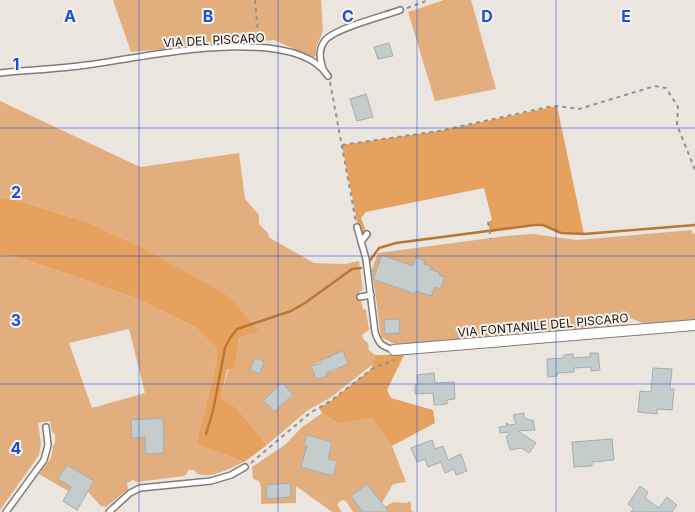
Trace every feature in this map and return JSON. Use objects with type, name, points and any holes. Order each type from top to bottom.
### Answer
[{"type":"street","name":"VIA FONTANILE DEL PISCARO","points":[[398,349],[695,325]]},
{"type":"lane","points":[[328,76],[320,58],[320,51],[327,37],[341,30],[400,10]]},
{"type":"lane","name":"VIA DEL PISCARO","points":[[0,73],[86,65],[172,51],[260,47],[270,47],[294,53],[324,69]]},
{"type":"lane","points":[[357,226],[366,259],[378,343],[385,347],[398,349]]},
{"type":"lane","points":[[361,242],[367,234]]},
{"type":"lane","points":[[360,297],[370,295]]},
{"type":"lane","points":[[6,512],[44,460],[48,445],[46,427]]},
{"type":"lane","points":[[109,512],[130,493],[140,488],[211,481],[231,475],[245,467]]},
{"type":"path","points":[[255,0],[260,47]]},
{"type":"path","points":[[400,10],[429,0]]},
{"type":"path","points":[[328,76],[332,87],[357,226]]},
{"type":"path","points":[[342,145],[438,131],[557,106],[579,109],[655,86],[661,86],[666,88],[678,107],[677,125],[695,170]]},
{"type":"path","points":[[488,222],[491,237]]},
{"type":"path","points":[[245,467],[273,446],[310,413],[332,400],[373,368],[397,359],[400,355],[398,349]]},
{"type":"shaded area","points":[[113,0],[321,0],[323,31],[316,48],[316,56],[313,57],[274,40],[131,52]]},
{"type":"shaded area","points":[[444,0],[471,0],[496,89],[435,101],[408,12]]},
{"type":"shaded area","points":[[0,101],[140,167],[239,153],[245,199],[259,215],[259,224],[270,238],[314,263],[344,264],[359,261],[363,290],[359,292],[363,309],[366,310],[369,330],[362,335],[368,343],[369,350],[375,355],[372,365],[330,398],[308,410],[267,445],[237,408],[221,398],[228,369],[235,370],[239,336],[258,331],[139,246],[87,222],[16,200],[0,197]],"holes":[[[332,356],[337,370],[326,373],[327,376],[316,379],[311,366]],[[282,383],[293,395],[274,411],[263,401]]]},
{"type":"shaded area","points":[[557,106],[584,234],[561,233],[543,225],[490,232],[488,222],[492,220],[484,188],[366,212],[361,218],[367,234],[361,242],[342,145],[439,131]]},
{"type":"shaded area","points":[[0,197],[16,200],[87,222],[139,246],[228,296],[259,331],[239,337],[235,370],[227,369],[221,398],[237,408],[267,445],[244,462],[196,444],[216,365],[217,349],[195,327],[135,298],[17,257],[0,255]]},
{"type":"shaded area","points":[[692,230],[692,233],[695,234],[695,321],[648,325],[630,318],[627,326],[396,345],[381,337],[371,271],[378,253],[533,234],[577,240]]},
{"type":"shaded area","points":[[0,255],[17,257],[135,298],[195,327],[217,349],[216,365],[196,444],[244,462],[210,475],[198,474],[194,470],[189,470],[185,476],[137,482],[133,480],[127,483],[128,489],[106,507],[101,506],[88,492],[94,481],[67,465],[71,487],[68,491],[39,474],[51,458],[55,434],[52,432],[50,421],[38,423],[41,443],[39,455],[0,510]],"holes":[[[129,329],[145,393],[92,408],[69,343]],[[163,418],[164,431],[160,432],[163,439],[164,453],[146,454],[145,437],[132,438],[131,420]]]},
{"type":"shaded area","points":[[375,355],[404,355],[387,390],[391,398],[433,410],[435,423],[392,446],[372,418],[339,424],[322,413],[319,408],[373,368]]},
{"type":"shaded area","points":[[322,413],[339,424],[372,418],[392,446],[406,482],[393,484],[382,503],[385,507],[393,502],[407,503],[409,501],[413,512],[353,512],[346,501],[342,500],[338,503],[338,506],[342,512],[332,512],[296,486],[296,503],[261,504],[261,487],[259,481],[253,479],[252,467],[286,444],[301,428]],"holes":[[[307,435],[332,442],[327,458],[337,461],[333,476],[307,446]]]},
{"type":"building","points":[[389,43],[393,56],[378,59],[374,47]]},
{"type":"building","points":[[366,94],[373,117],[357,121],[350,99]]},
{"type":"building","points":[[382,255],[413,266],[416,257],[425,261],[424,264],[431,266],[430,269],[445,277],[440,289],[435,287],[431,296],[416,291],[415,294],[373,279]]},
{"type":"building","points":[[399,319],[400,333],[385,334],[384,320]]},
{"type":"building","points":[[343,351],[348,364],[326,373],[327,376],[316,379],[311,366],[322,363],[321,360]]},
{"type":"building","points":[[590,353],[598,353],[600,370],[591,371],[591,367],[574,368],[574,372],[557,373],[557,376],[548,377],[547,359],[564,358],[564,355],[573,354],[573,358],[590,357]]},
{"type":"building","points":[[255,358],[264,361],[260,374],[250,370]]},
{"type":"building","points":[[653,368],[672,369],[670,389],[674,389],[672,410],[657,409],[657,414],[638,412],[640,391],[651,392]]},
{"type":"building","points":[[434,373],[435,383],[454,382],[455,399],[447,400],[447,404],[434,405],[433,393],[415,394],[415,385],[418,385],[417,375]]},
{"type":"building","points":[[282,383],[293,394],[275,411],[263,401]]},
{"type":"building","points":[[524,413],[524,417],[533,420],[535,430],[518,431],[536,443],[529,453],[522,448],[510,450],[506,436],[509,435],[508,432],[500,433],[499,427],[507,426],[506,423],[510,425],[516,424],[513,415]]},
{"type":"building","points":[[163,418],[164,453],[146,454],[145,437],[132,438],[131,420]]},
{"type":"building","points":[[307,435],[332,442],[328,459],[337,461],[333,476],[301,467],[307,446],[304,445]]},
{"type":"building","points":[[612,439],[614,460],[592,462],[592,466],[574,467],[572,442]]},
{"type":"building","points":[[432,440],[435,449],[443,446],[448,460],[461,454],[467,471],[456,475],[454,469],[445,473],[441,462],[428,467],[425,459],[417,462],[411,448]]},
{"type":"building","points":[[67,465],[94,481],[77,510],[63,501],[71,487],[58,479]]},
{"type":"building","points":[[290,483],[291,497],[267,499],[266,485]]},
{"type":"building","points":[[367,484],[389,512],[363,512],[351,496]]},
{"type":"building","points":[[640,486],[648,492],[645,498],[659,508],[667,497],[677,505],[672,512],[631,512],[634,508],[628,504]]},
{"type":"waterway","points":[[369,262],[379,248],[396,243],[534,225],[543,225],[561,233],[584,234],[695,225]]},
{"type":"waterway","points":[[206,434],[213,411],[225,348],[237,329],[291,311],[352,269],[361,268]]}]
